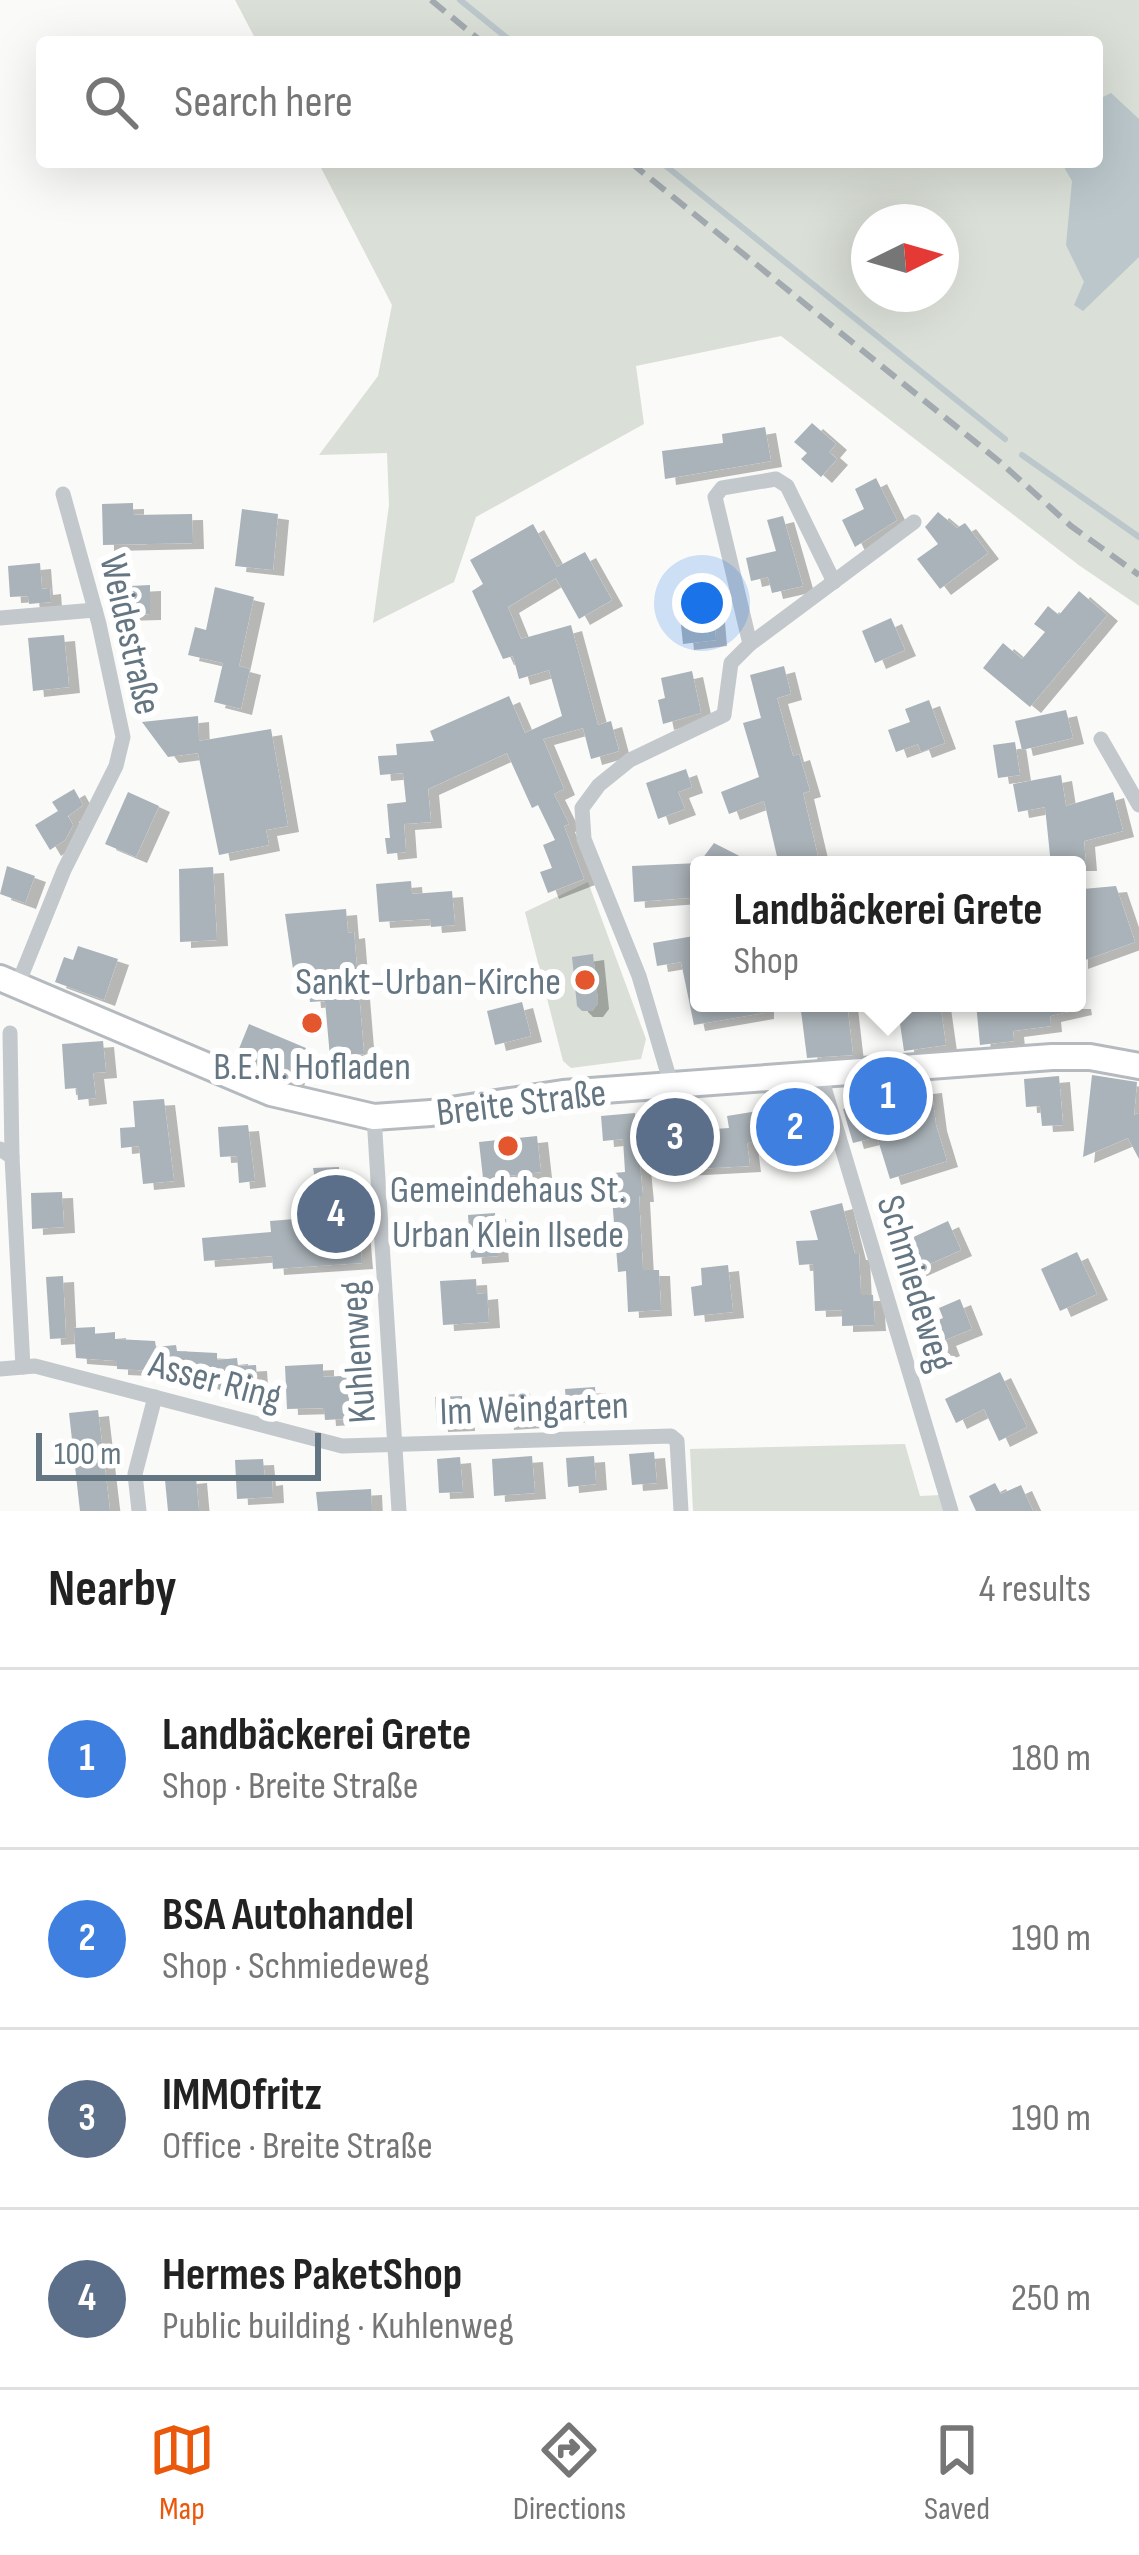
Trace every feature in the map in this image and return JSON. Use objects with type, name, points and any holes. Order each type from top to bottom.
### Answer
[{"type":"main road","name":"Breite Straße","points":[[9,981],[272,1094],[374,1117],[563,1093],[1052,1057],[1090,1057],[1139,1066]]},
{"type":"street","points":[[750,644],[715,497],[722,488],[776,478],[787,486],[834,582]]},
{"type":"street","name":"Weidestraße","points":[[9,981],[116,766],[123,737],[63,494]]},
{"type":"street","points":[[671,1084],[639,976],[584,839],[583,808],[598,784],[630,760],[724,716],[731,663],[914,522]]},
{"type":"street","points":[[0,617],[95,610]]},
{"type":"street","points":[[1101,739],[1139,805]]},
{"type":"street","points":[[10,1033],[6,1153],[23,1366]]},
{"type":"street","name":"Schmiedeweg","points":[[820,1074],[952,1511]]},
{"type":"street","name":"Kuhlenweg","points":[[374,1117],[398,1511]]},
{"type":"street","name":"Asser Ring","points":[[0,1369],[35,1366],[342,1446],[394,1444]]},
{"type":"street","points":[[139,1511],[136,1474],[155,1397]]},
{"type":"street","name":"Im Weingarten","points":[[394,1444],[671,1436],[676,1442],[681,1511]]},
{"type":"shaded area","points":[[235,0],[1139,0],[1139,606],[781,336],[636,366],[644,424],[476,517],[454,582],[373,623],[389,505],[387,453],[319,455],[378,376],[392,305],[321,168],[1103,168],[1103,36],[254,36]]},
{"type":"shaded area","points":[[1111,93],[1139,119],[1139,257],[1083,311],[1074,305],[1084,282],[1066,245],[1072,181],[1064,168],[1103,168],[1103,97]]},
{"type":"shaded area","points":[[588,882],[646,1039],[641,1059],[571,1068],[563,1061],[525,912]]},
{"type":"shaded area","points":[[905,1444],[920,1496],[941,1495],[946,1511],[693,1511],[690,1449]]},
{"type":"building","points":[[812,423],[836,444],[829,452],[837,459],[821,477],[801,459],[807,453],[794,442]]},
{"type":"building","points":[[765,427],[771,461],[665,479],[662,451],[723,443],[722,434]]},
{"type":"building","points":[[876,478],[897,520],[855,547],[842,520],[864,509],[855,489]]},
{"type":"building","points":[[133,503],[133,515],[192,514],[193,543],[103,545],[102,504]]},
{"type":"building","points":[[242,509],[278,514],[273,570],[235,566]]},
{"type":"building","points":[[938,512],[957,528],[965,523],[988,553],[940,589],[917,559],[938,544],[925,527]]},
{"type":"building","points":[[783,516],[803,586],[772,593],[768,577],[751,581],[746,558],[776,551],[767,520]]},
{"type":"building","points":[[533,524],[557,567],[585,552],[612,600],[579,619],[556,578],[508,607],[521,639],[571,625],[598,725],[611,721],[619,751],[591,759],[583,728],[543,739],[564,789],[554,794],[569,824],[564,826],[584,879],[548,893],[540,872],[552,868],[543,845],[555,840],[538,805],[532,808],[507,753],[428,789],[431,822],[404,824],[406,852],[387,854],[387,804],[406,802],[403,773],[380,775],[378,756],[397,755],[396,744],[434,741],[430,731],[509,696],[525,733],[562,716],[549,670],[519,679],[513,656],[503,659],[472,591],[483,584],[470,560]]},
{"type":"building","points":[[40,563],[42,589],[50,588],[51,602],[29,604],[28,596],[10,597],[8,566]]},
{"type":"building","points":[[150,585],[150,614],[112,615],[110,587]]},
{"type":"building","points":[[215,587],[254,597],[239,666],[250,669],[241,709],[214,702],[223,663],[188,655],[195,627],[206,630]]},
{"type":"building","points":[[1079,591],[1107,615],[1030,707],[983,668],[1003,643],[1022,659],[1045,632],[1034,624],[1048,606],[1059,615]]},
{"type":"building","points":[[712,593],[716,640],[683,644],[678,596]]},
{"type":"building","points":[[891,618],[905,650],[875,663],[862,631]]},
{"type":"building","points":[[64,635],[69,687],[33,691],[28,638]]},
{"type":"building","points":[[784,666],[791,694],[777,698],[793,756],[799,754],[810,791],[803,793],[818,856],[777,856],[764,801],[729,814],[721,792],[759,777],[743,723],[761,718],[750,675]]},
{"type":"building","points":[[692,671],[701,713],[663,724],[658,700],[665,698],[661,678]]},
{"type":"building","points":[[929,700],[945,743],[921,752],[918,744],[896,752],[888,730],[910,722],[905,709]]},
{"type":"building","points":[[1066,710],[1073,738],[1022,750],[1015,721]]},
{"type":"building","points":[[198,716],[199,741],[271,729],[288,826],[266,830],[269,845],[219,855],[198,753],[168,757],[142,722]]},
{"type":"building","points":[[1015,742],[1020,775],[998,778],[993,745]]},
{"type":"building","points":[[686,769],[692,787],[678,792],[685,809],[658,819],[646,783]]},
{"type":"building","points":[[1061,775],[1066,806],[1113,792],[1123,831],[1084,841],[1085,856],[1050,856],[1045,807],[1018,812],[1013,784]]},
{"type":"building","points":[[74,789],[83,805],[68,816],[73,825],[65,840],[50,850],[35,825],[58,811],[52,802]]},
{"type":"building","points":[[128,792],[159,806],[136,857],[105,844]]},
{"type":"building","points":[[714,843],[739,856],[704,856]]},
{"type":"building","points":[[690,863],[690,899],[634,902],[632,866]]},
{"type":"building","points":[[7,866],[35,876],[25,903],[0,894]]},
{"type":"building","points":[[213,867],[217,940],[180,942],[179,869]]},
{"type":"building","points":[[411,881],[412,894],[452,891],[455,925],[431,927],[430,919],[379,922],[376,884]]},
{"type":"building","points":[[1116,886],[1135,942],[1086,960],[1086,889]]},
{"type":"building","points":[[346,909],[348,933],[354,932],[364,1054],[330,1057],[325,1001],[310,1002],[307,967],[293,969],[285,914]]},
{"type":"building","points":[[690,937],[690,1006],[681,962],[657,966],[653,943]]},
{"type":"building","points":[[78,946],[118,959],[104,1000],[55,982],[64,957],[73,960]]},
{"type":"building","name":"Sankt-Urban-Kirche","points":[[593,954],[598,1003],[592,1011],[582,1011],[577,1006],[572,957]]},
{"type":"building","points":[[522,1002],[531,1036],[495,1045],[487,1011]]},
{"type":"building","points":[[691,1012],[763,1012],[763,1013],[694,1025]]},
{"type":"building","points":[[801,1012],[848,1012],[853,1055],[807,1058]]},
{"type":"building","points":[[898,1012],[941,1012],[946,1045],[904,1051]]},
{"type":"building","points":[[977,1012],[1068,1012],[1050,1016],[1051,1026],[1013,1031],[1014,1041],[980,1045]]},
{"type":"building","points":[[249,1024],[306,1048],[293,1080],[236,1056]]},
{"type":"building","points":[[103,1041],[106,1072],[93,1073],[96,1098],[78,1100],[77,1088],[65,1089],[62,1044]]},
{"type":"building","points":[[1092,1075],[1137,1082],[1134,1115],[1139,1113],[1139,1159],[1128,1138],[1083,1157]]},
{"type":"building","points":[[1059,1076],[1063,1125],[1042,1126],[1040,1106],[1026,1107],[1024,1079]]},
{"type":"building","points":[[931,1087],[947,1161],[890,1179],[877,1137],[853,1143],[843,1109],[883,1099],[883,1092]]},
{"type":"building","points":[[164,1099],[174,1181],[143,1184],[139,1146],[121,1148],[120,1128],[135,1127],[133,1101]]},
{"type":"building","points":[[795,1105],[796,1110],[806,1108],[815,1154],[780,1165],[776,1139],[747,1143],[750,1166],[676,1170],[673,1132],[729,1128],[727,1116]]},
{"type":"building","points":[[635,1113],[643,1196],[639,1196],[643,1270],[659,1270],[661,1310],[628,1312],[626,1271],[618,1272],[612,1198],[604,1199],[602,1174],[625,1172],[623,1139],[603,1141],[601,1116]]},
{"type":"building","points":[[248,1125],[255,1181],[239,1183],[237,1156],[220,1157],[218,1127]]},
{"type":"building","points":[[537,1136],[541,1172],[507,1176],[507,1184],[484,1187],[479,1142]]},
{"type":"building","points":[[339,1167],[338,1218],[358,1216],[362,1263],[273,1269],[272,1256],[204,1261],[202,1238],[271,1232],[270,1221],[307,1218],[306,1195],[318,1194],[313,1168]]},
{"type":"building","points":[[62,1192],[64,1227],[32,1229],[31,1193]]},
{"type":"building","points":[[842,1203],[855,1254],[859,1254],[861,1295],[873,1295],[875,1325],[842,1326],[842,1310],[815,1311],[813,1264],[799,1265],[796,1241],[818,1240],[810,1211]]},
{"type":"building","points":[[495,1213],[498,1256],[471,1258],[468,1215]]},
{"type":"building","points":[[948,1221],[961,1250],[905,1275],[892,1247]]},
{"type":"building","points":[[1077,1252],[1097,1294],[1060,1311],[1041,1269]]},
{"type":"building","points":[[728,1265],[733,1312],[694,1316],[691,1287],[702,1285],[701,1268]]},
{"type":"building","points":[[63,1276],[66,1338],[50,1339],[46,1277]]},
{"type":"building","points":[[476,1279],[477,1294],[487,1293],[489,1322],[443,1325],[440,1281]]},
{"type":"building","points":[[960,1299],[972,1329],[945,1340],[949,1350],[927,1359],[914,1330],[943,1318],[939,1308]]},
{"type":"building","points":[[95,1327],[95,1334],[115,1332],[115,1339],[155,1341],[156,1347],[176,1345],[177,1351],[217,1353],[217,1360],[237,1358],[238,1366],[256,1365],[258,1394],[240,1396],[239,1389],[219,1390],[219,1383],[179,1384],[178,1376],[158,1377],[158,1371],[117,1369],[117,1361],[76,1358],[74,1328]]},
{"type":"building","points":[[323,1364],[323,1377],[360,1375],[362,1418],[325,1420],[324,1408],[287,1409],[285,1366]]},
{"type":"building","points":[[1000,1372],[1027,1427],[999,1441],[984,1409],[956,1423],[945,1399]]},
{"type":"building","points":[[595,1387],[597,1415],[567,1417],[565,1389]]},
{"type":"building","points":[[530,1393],[532,1422],[503,1424],[500,1395]]},
{"type":"building","points":[[462,1396],[464,1425],[437,1426],[435,1397]]},
{"type":"building","points":[[98,1410],[110,1511],[80,1511],[69,1413]]},
{"type":"building","points":[[654,1452],[657,1483],[632,1485],[629,1454]]},
{"type":"building","points":[[532,1456],[535,1493],[494,1496],[492,1459]]},
{"type":"building","points":[[594,1456],[596,1484],[568,1487],[566,1458]]},
{"type":"building","points":[[460,1457],[463,1492],[439,1493],[437,1459]]},
{"type":"building","points":[[263,1459],[265,1480],[272,1479],[273,1497],[237,1499],[235,1460]]},
{"type":"building","points":[[196,1477],[199,1511],[168,1511],[165,1480]]},
{"type":"building","points":[[995,1483],[1001,1494],[1021,1485],[1033,1511],[976,1511],[969,1496]]},
{"type":"building","points":[[371,1489],[372,1511],[318,1511],[316,1492]]},
{"type":"waterway","points":[[460,0],[505,36]]},
{"type":"waterway","points":[[668,168],[1005,439]]},
{"type":"waterway","points":[[1022,455],[1139,537]]},
{"type":"railway","points":[[431,0],[475,36]]},
{"type":"railway","points":[[637,168],[1000,462],[1071,526],[1139,575]]},
{"type":"place","name":"Sankt-Urban-Kirche","points":[[585,980]]},
{"type":"place","name":"B.E.N. Hofladen","points":[[312,1023]]},
{"type":"place","name":"Landbäckerei Grete","points":[[888,1096]]},
{"type":"place","name":"BSA Autohandel","points":[[795,1127]]},
{"type":"place","name":"IMMOfritz","points":[[675,1137]]},
{"type":"place","name":"Gemeindehaus St. Urban Klein Ilsede","points":[[508,1146]]},
{"type":"place","name":"Hermes PaketShop","points":[[336,1214]]}]
